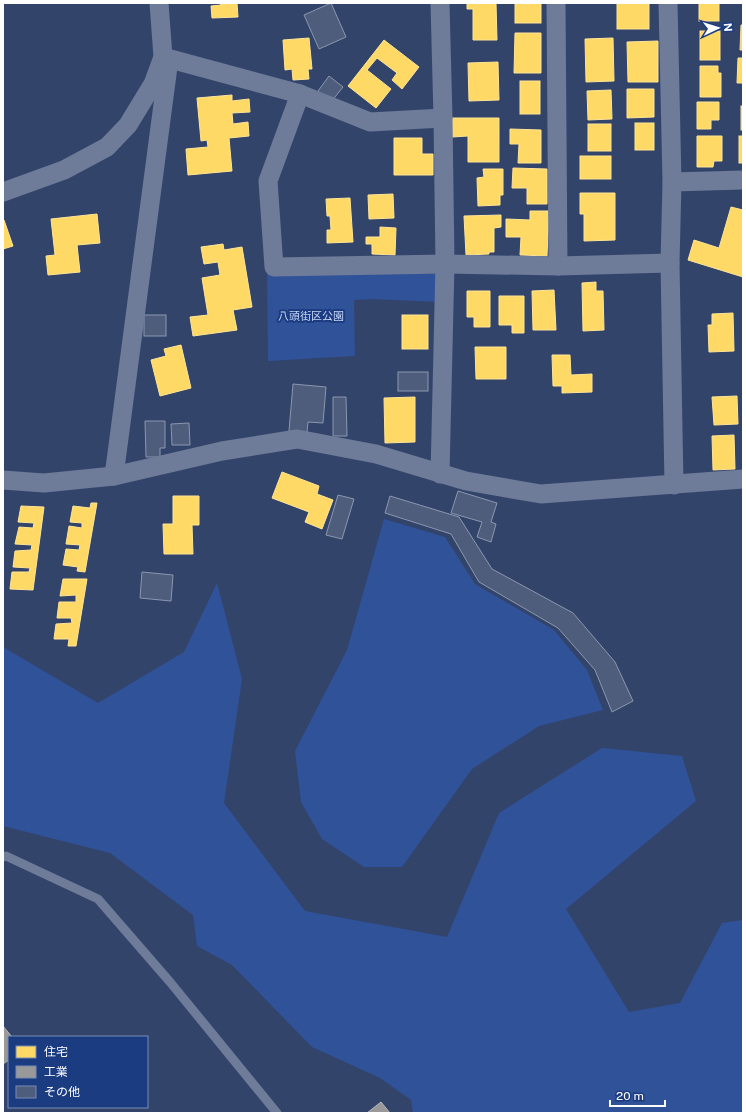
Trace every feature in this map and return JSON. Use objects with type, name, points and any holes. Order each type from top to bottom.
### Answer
[{"type":"street","points":[[114,476],[166,58],[159,3]]},
{"type":"street","points":[[440,3],[445,264],[440,474]]},
{"type":"street","points":[[556,3],[558,266]]},
{"type":"street","points":[[668,3],[672,182],[670,263],[674,484]]},
{"type":"street","points":[[166,58],[300,94],[370,122],[443,118]]},
{"type":"street","points":[[3,192],[64,170],[107,147],[128,125],[153,84],[166,58]]},
{"type":"street","points":[[300,94],[268,180],[274,267],[445,264],[558,266],[670,263]]},
{"type":"street","points":[[672,182],[743,180]]},
{"type":"street","points":[[3,480],[44,483],[114,476],[222,451],[297,439],[376,454],[466,481],[541,494],[743,479]]},
{"type":"lane","points":[[3,857],[6,856],[98,899],[170,982],[276,1113]]},
{"type":"green space","name":"八頭街区公園","points":[[267,272],[436,274],[438,302],[373,299],[354,300],[355,356],[268,361]]},
{"type":"green space","points":[[384,519],[445,537],[475,584],[554,630],[587,670],[603,710],[539,726],[472,769],[402,867],[364,867],[322,839],[301,802],[295,751],[347,650]]},
{"type":"green space","points":[[217,583],[242,679],[224,803],[305,911],[447,937],[499,813],[602,748],[682,756],[696,801],[566,909],[629,1012],[680,1003],[722,923],[743,920],[743,1113],[413,1113],[411,1100],[380,1078],[312,1047],[232,965],[197,946],[193,915],[110,853],[3,826],[3,647],[98,703],[184,652]]},
{"type":"building: 住宅","points":[[220,3],[237,3],[238,17],[212,18],[211,6],[221,5]]},
{"type":"building: 住宅","points":[[467,3],[496,3],[497,40],[473,40],[473,9],[467,9]]},
{"type":"building: 住宅","points":[[515,3],[541,3],[541,23],[515,23]]},
{"type":"building: 住宅","points":[[617,3],[649,3],[649,29],[617,29]]},
{"type":"building: 住宅","points":[[699,3],[719,3],[719,21],[699,21]]},
{"type":"building: 住宅","points":[[741,25],[743,25],[743,50],[740,50]]},
{"type":"building: 住宅","points":[[700,31],[720,31],[720,60],[700,60]]},
{"type":"building: 住宅","points":[[515,33],[541,33],[541,73],[514,73]]},
{"type":"building: 住宅","points":[[309,38],[312,69],[308,69],[309,79],[293,80],[292,69],[285,70],[283,40]]},
{"type":"building: 住宅","points":[[613,38],[614,81],[586,82],[585,39]]},
{"type":"building: 住宅","points":[[384,40],[419,67],[402,89],[392,80],[397,73],[377,58],[367,70],[391,89],[376,108],[348,86]]},
{"type":"building: 住宅","points":[[658,41],[658,82],[628,82],[627,42]]},
{"type":"building: 住宅","points":[[738,58],[743,58],[743,83],[737,83]]},
{"type":"building: 住宅","points":[[498,62],[499,100],[469,101],[468,63]]},
{"type":"building: 住宅","points":[[700,66],[718,66],[718,73],[721,73],[721,97],[700,97]]},
{"type":"building: 住宅","points":[[520,81],[540,81],[540,114],[520,114]]},
{"type":"building: 住宅","points":[[627,89],[654,89],[654,117],[627,118]]},
{"type":"building: 住宅","points":[[611,90],[612,119],[588,120],[587,91]]},
{"type":"building: 住宅","points":[[232,95],[232,101],[249,99],[250,112],[232,113],[233,124],[248,122],[249,136],[229,138],[232,171],[188,175],[186,149],[208,147],[207,140],[201,141],[197,98]]},
{"type":"building: 住宅","points":[[697,102],[719,102],[719,120],[711,120],[711,129],[697,129]]},
{"type":"building: 住宅","points":[[741,106],[743,106],[743,130],[741,130]]},
{"type":"building: 住宅","points":[[452,118],[499,118],[499,162],[468,162],[468,136],[452,137]]},
{"type":"building: 住宅","points":[[635,123],[654,123],[654,150],[635,150]]},
{"type":"building: 住宅","points":[[588,124],[611,124],[611,151],[588,151]]},
{"type":"building: 住宅","points":[[510,129],[541,130],[541,163],[518,163],[519,144],[510,144]]},
{"type":"building: 住宅","points":[[697,136],[722,136],[722,161],[714,161],[713,167],[697,167]]},
{"type":"building: 住宅","points":[[739,136],[743,136],[743,163],[739,163]]},
{"type":"building: 住宅","points":[[394,138],[422,138],[422,154],[433,154],[433,175],[394,175]]},
{"type":"building: 住宅","points":[[580,156],[611,156],[611,179],[580,179]]},
{"type":"building: 住宅","points":[[513,168],[547,169],[547,204],[527,204],[527,188],[512,188]]},
{"type":"building: 住宅","points":[[483,169],[503,169],[503,195],[500,195],[500,205],[478,206],[477,178],[484,177]]},
{"type":"building: 住宅","points":[[580,193],[615,193],[615,240],[584,241],[584,214],[580,214]]},
{"type":"building: 住宅","points":[[393,194],[394,218],[369,219],[368,195]]},
{"type":"building: 住宅","points":[[350,198],[353,242],[327,243],[327,230],[331,230],[330,216],[327,216],[326,199]]},
{"type":"building: 住宅","points":[[731,207],[743,210],[743,277],[688,260],[694,240],[719,248]]},
{"type":"building: 住宅","points":[[530,211],[549,211],[547,256],[520,255],[521,237],[506,237],[506,219],[530,220]]},
{"type":"building: 住宅","points":[[97,214],[100,243],[77,245],[80,272],[48,275],[46,256],[55,255],[51,219]]},
{"type":"building: 住宅","points":[[501,215],[501,227],[494,228],[494,252],[489,252],[489,254],[466,255],[464,216]]},
{"type":"building: 住宅","points":[[3,220],[13,246],[3,249]]},
{"type":"building: 住宅","points":[[380,227],[396,228],[395,255],[372,254],[372,244],[366,244],[366,237],[380,237]]},
{"type":"building: 住宅","points":[[223,244],[224,250],[242,247],[252,307],[233,310],[237,330],[193,336],[190,317],[208,315],[202,278],[220,275],[218,262],[204,264],[201,247]]},
{"type":"building: 住宅","points":[[596,282],[596,291],[603,291],[604,330],[583,331],[582,283]]},
{"type":"building: 住宅","points":[[554,290],[556,330],[533,330],[532,291]]},
{"type":"building: 住宅","points":[[467,291],[490,291],[490,327],[474,327],[474,317],[467,317]]},
{"type":"building: 住宅","points":[[499,296],[524,296],[524,333],[512,333],[512,325],[499,325]]},
{"type":"building: 住宅","points":[[733,313],[734,351],[709,352],[708,325],[712,325],[712,314]]},
{"type":"building: 住宅","points":[[402,315],[428,315],[428,349],[402,349]]},
{"type":"building: 住宅","points":[[181,345],[191,388],[160,396],[151,360],[166,356],[164,349]]},
{"type":"building: 住宅","points":[[475,347],[506,347],[506,379],[476,379]]},
{"type":"building: 住宅","points":[[552,355],[570,355],[571,375],[592,374],[592,392],[562,393],[562,386],[553,386]]},
{"type":"building: 住宅","points":[[737,396],[738,424],[714,425],[712,397]]},
{"type":"building: 住宅","points":[[415,397],[415,442],[385,443],[384,398]]},
{"type":"building: 住宅","points":[[734,435],[735,469],[713,470],[712,436]]},
{"type":"building: 住宅","points":[[282,472],[319,486],[317,494],[333,500],[322,529],[305,522],[309,512],[272,498]]},
{"type":"building: 住宅","points":[[173,496],[199,496],[199,525],[192,525],[193,554],[164,554],[163,524],[173,524]]},
{"type":"building: 住宅","points":[[91,503],[97,503],[85,572],[77,571],[78,567],[63,565],[66,549],[79,550],[80,545],[66,544],[69,526],[82,528],[82,523],[70,522],[73,506],[90,508]]},
{"type":"building: 住宅","points":[[21,506],[44,507],[33,590],[10,589],[12,572],[29,572],[30,568],[13,567],[15,551],[31,550],[32,545],[15,544],[19,527],[33,528],[34,523],[18,522]]},
{"type":"building: 住宅","points":[[63,579],[87,579],[76,646],[68,646],[69,639],[54,639],[56,624],[72,623],[71,618],[57,618],[59,602],[76,602],[76,595],[60,596]]},
{"type":"building: 工業","points":[[3,1026],[11,1036],[8,1036],[8,1061],[3,1064]]},
{"type":"building: 工業","points":[[381,1102],[390,1113],[367,1113]]},
{"type":"building: その他","points":[[331,3],[346,37],[319,49],[304,15]]},
{"type":"building: その他","points":[[329,76],[343,87],[331,102],[318,91]]},
{"type":"building: その他","points":[[144,315],[166,315],[166,336],[144,336]]},
{"type":"building: その他","points":[[398,372],[428,372],[428,391],[398,391]]},
{"type":"building: その他","points":[[293,384],[326,387],[323,423],[308,422],[307,432],[289,431]]},
{"type":"building: その他","points":[[333,397],[346,397],[347,436],[333,436]]},
{"type":"building: その他","points":[[145,421],[165,421],[165,448],[160,448],[160,457],[146,457]]},
{"type":"building: その他","points":[[189,423],[190,445],[172,445],[171,424]]},
{"type":"building: その他","points":[[458,491],[497,503],[491,522],[496,524],[491,542],[477,537],[482,522],[451,513]]},
{"type":"building: その他","points":[[338,495],[354,499],[342,539],[326,535]]},
{"type":"building: その他","points":[[390,496],[459,517],[492,569],[573,613],[615,662],[633,701],[612,712],[595,670],[558,628],[479,582],[451,534],[385,513]]},
{"type":"building: その他","points":[[142,572],[173,575],[171,601],[140,598]]}]
